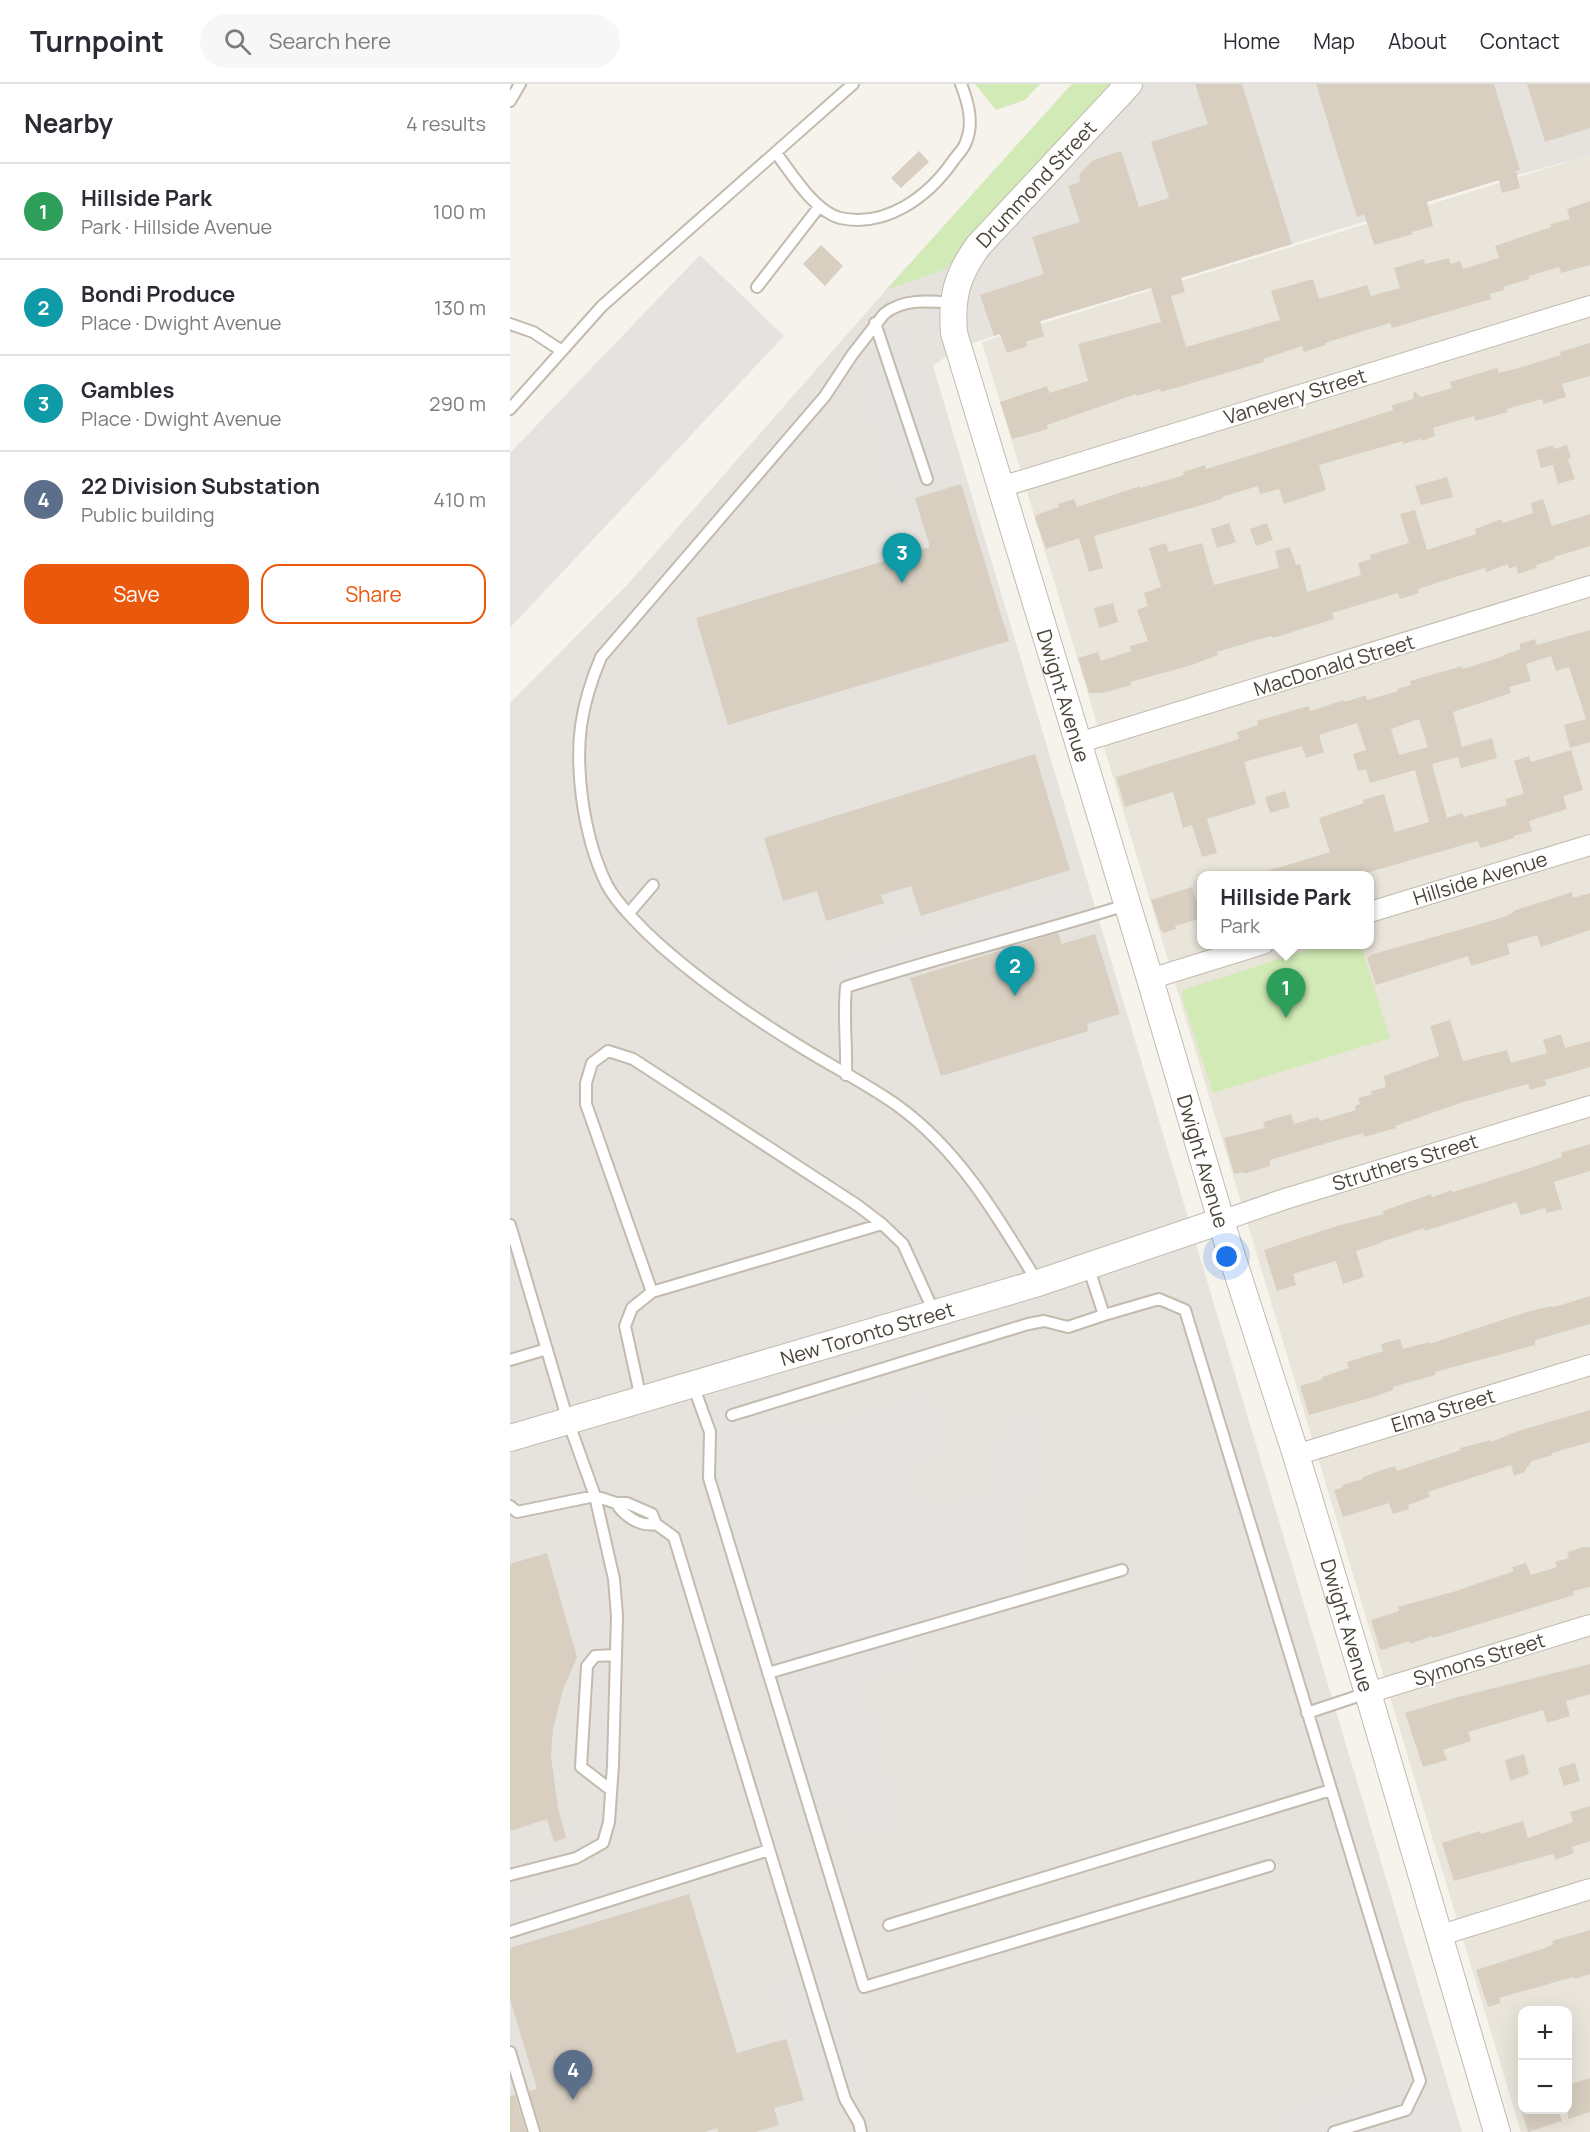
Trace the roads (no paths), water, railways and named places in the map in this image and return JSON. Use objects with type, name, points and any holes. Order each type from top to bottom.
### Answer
[{"type":"street","name":"Drummond Street","points":[[955,297],[958,278],[978,246],[1129,84]]},
{"type":"street","name":"Dwight Avenue","points":[[955,297],[954,333],[958,348],[1150,979],[1221,1221],[1296,1455],[1368,1693],[1441,1935],[1497,2132]]},
{"type":"street","name":"Vanevery Street","points":[[1001,487],[1590,306]]},
{"type":"street","name":"MacDonald Street","points":[[1078,743],[1590,586]]},
{"type":"street","name":"Hillside Avenue","points":[[1374,911],[1590,845]]},
{"type":"street","points":[[1150,979],[1250,949]]},
{"type":"street","name":"Struthers Street","points":[[1221,1221],[1590,1106]]},
{"type":"street","name":"New Toronto Street","points":[[510,1438],[1038,1283],[1221,1221]]},
{"type":"street","name":"Elma Street","points":[[1296,1455],[1590,1365]]},
{"type":"street","name":"Symons Street","points":[[1368,1693],[1590,1625]]},
{"type":"street","points":[[1441,1935],[1590,1889]]},
{"type":"lane","points":[[510,101],[520,84]]},
{"type":"lane","points":[[510,409],[602,306],[853,84]]},
{"type":"lane","points":[[776,153],[819,207],[839,217],[866,220],[895,213],[921,196],[943,175],[966,143],[970,126],[968,102],[960,84]]},
{"type":"lane","points":[[757,287],[819,207]]},
{"type":"lane","points":[[955,297],[899,304],[875,323],[825,396],[602,657],[588,688],[578,737],[579,774],[585,818],[608,887],[641,928],[692,974],[798,1046],[898,1107],[940,1144],[989,1203],[1038,1283]]},
{"type":"lane","points":[[875,323],[927,479]]},
{"type":"lane","points":[[510,324],[533,332],[562,351]]},
{"type":"lane","points":[[629,913],[653,885]]},
{"type":"lane","points":[[846,1075],[847,1042],[844,1007],[846,987],[936,958],[1074,921],[1127,904]]},
{"type":"lane","points":[[651,1292],[586,1104],[586,1083],[592,1063],[608,1051],[633,1059],[857,1205],[882,1224],[903,1244],[935,1314]]},
{"type":"lane","points":[[642,1400],[625,1326],[632,1308],[651,1292],[882,1224]]},
{"type":"lane","points":[[510,1225],[568,1421],[596,1496],[614,1580],[617,1616],[611,1790],[609,1822],[603,1843],[576,1858],[510,1875]]},
{"type":"lane","points":[[1088,1266],[1104,1315]]},
{"type":"lane","points":[[732,1414],[1028,1324],[1044,1321],[1068,1327],[1159,1299],[1185,1310],[1420,2082],[1406,2110],[1334,2132]]},
{"type":"lane","points":[[510,1360],[547,1349]]},
{"type":"lane","points":[[693,1384],[710,1432],[709,1478],[864,1987],[1269,1866]]},
{"type":"lane","points":[[510,1506],[517,1512],[596,1496],[616,1503],[627,1503],[652,1514],[656,1524],[674,1537],[845,2099],[861,2132]]},
{"type":"lane","points":[[768,1673],[1122,1570]]},
{"type":"lane","points":[[611,1790],[581,1767],[587,1666],[596,1656],[616,1655]]},
{"type":"lane","points":[[1308,1713],[1368,1693]]},
{"type":"lane","points":[[889,1924],[1331,1790]]},
{"type":"lane","points":[[510,1932],[769,1850]]},
{"type":"lane","points":[[510,2052],[534,2132]]},
{"type":"place","name":"Gambles","points":[[902,583]]},
{"type":"place","name":"Bondi Produce","points":[[1015,996]]},
{"type":"place","name":"Hillside Park","points":[[1286,1018]]},
{"type":"place","name":"22 Division Substation","points":[[573,2100]]}]
